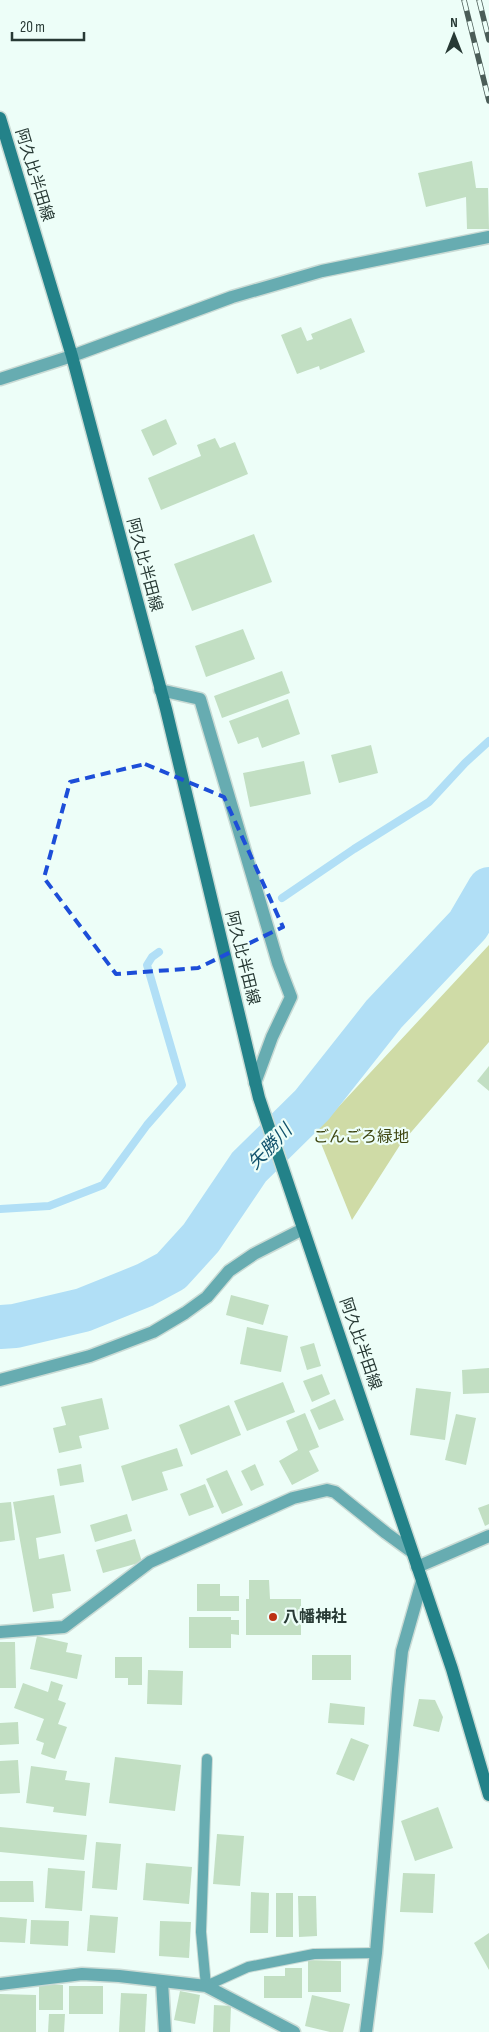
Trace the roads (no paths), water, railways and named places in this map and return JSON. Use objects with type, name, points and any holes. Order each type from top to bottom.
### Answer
[{"type":"main road","name":"阿久比半田線","points":[[0,118],[72,356],[160,690],[259,1098],[452,1669],[489,1795]]},
{"type":"street","points":[[0,379],[72,356],[232,298],[322,271],[489,237]]},
{"type":"street","points":[[160,690],[200,699],[278,963],[292,997],[272,1037],[255,1083]]},
{"type":"street","points":[[0,1380],[90,1356],[153,1332],[207,1297],[229,1272],[248,1258],[303,1229]]},
{"type":"street","points":[[0,1632],[64,1626],[150,1562],[294,1498],[327,1490],[335,1492],[412,1552]]},
{"type":"street","points":[[417,1567],[489,1536]]},
{"type":"street","points":[[366,2032],[376,1953],[402,1651],[422,1581]]},
{"type":"street","points":[[0,1984],[82,1974],[119,1976],[206,1986],[294,2032]]},
{"type":"street","points":[[162,1982],[165,2032]]},
{"type":"lane","points":[[207,1759],[201,1932],[206,1986],[248,1967],[314,1954],[376,1953]]},
{"type":"waterway","points":[[282,898],[354,849],[429,802],[465,763],[489,741]]},
{"type":"waterway","name":"矢勝川","points":[[0,1327],[15,1326],[83,1310],[145,1285],[171,1271],[201,1238],[249,1167],[312,1105],[384,1014],[468,925],[489,889]]},
{"type":"waterway","points":[[0,1209],[49,1206],[103,1185],[147,1125],[182,1085],[147,965],[152,957],[159,952]]},
{"type":"railway","points":[[464,0],[489,101]]},
{"type":"railway","points":[[479,0],[489,40]]},
{"type":"place","name":"八幡神社","points":[[273,1617]]},
{"type":"park label","name":"ごんごろ緑地","points":[[361,1137]]}]
